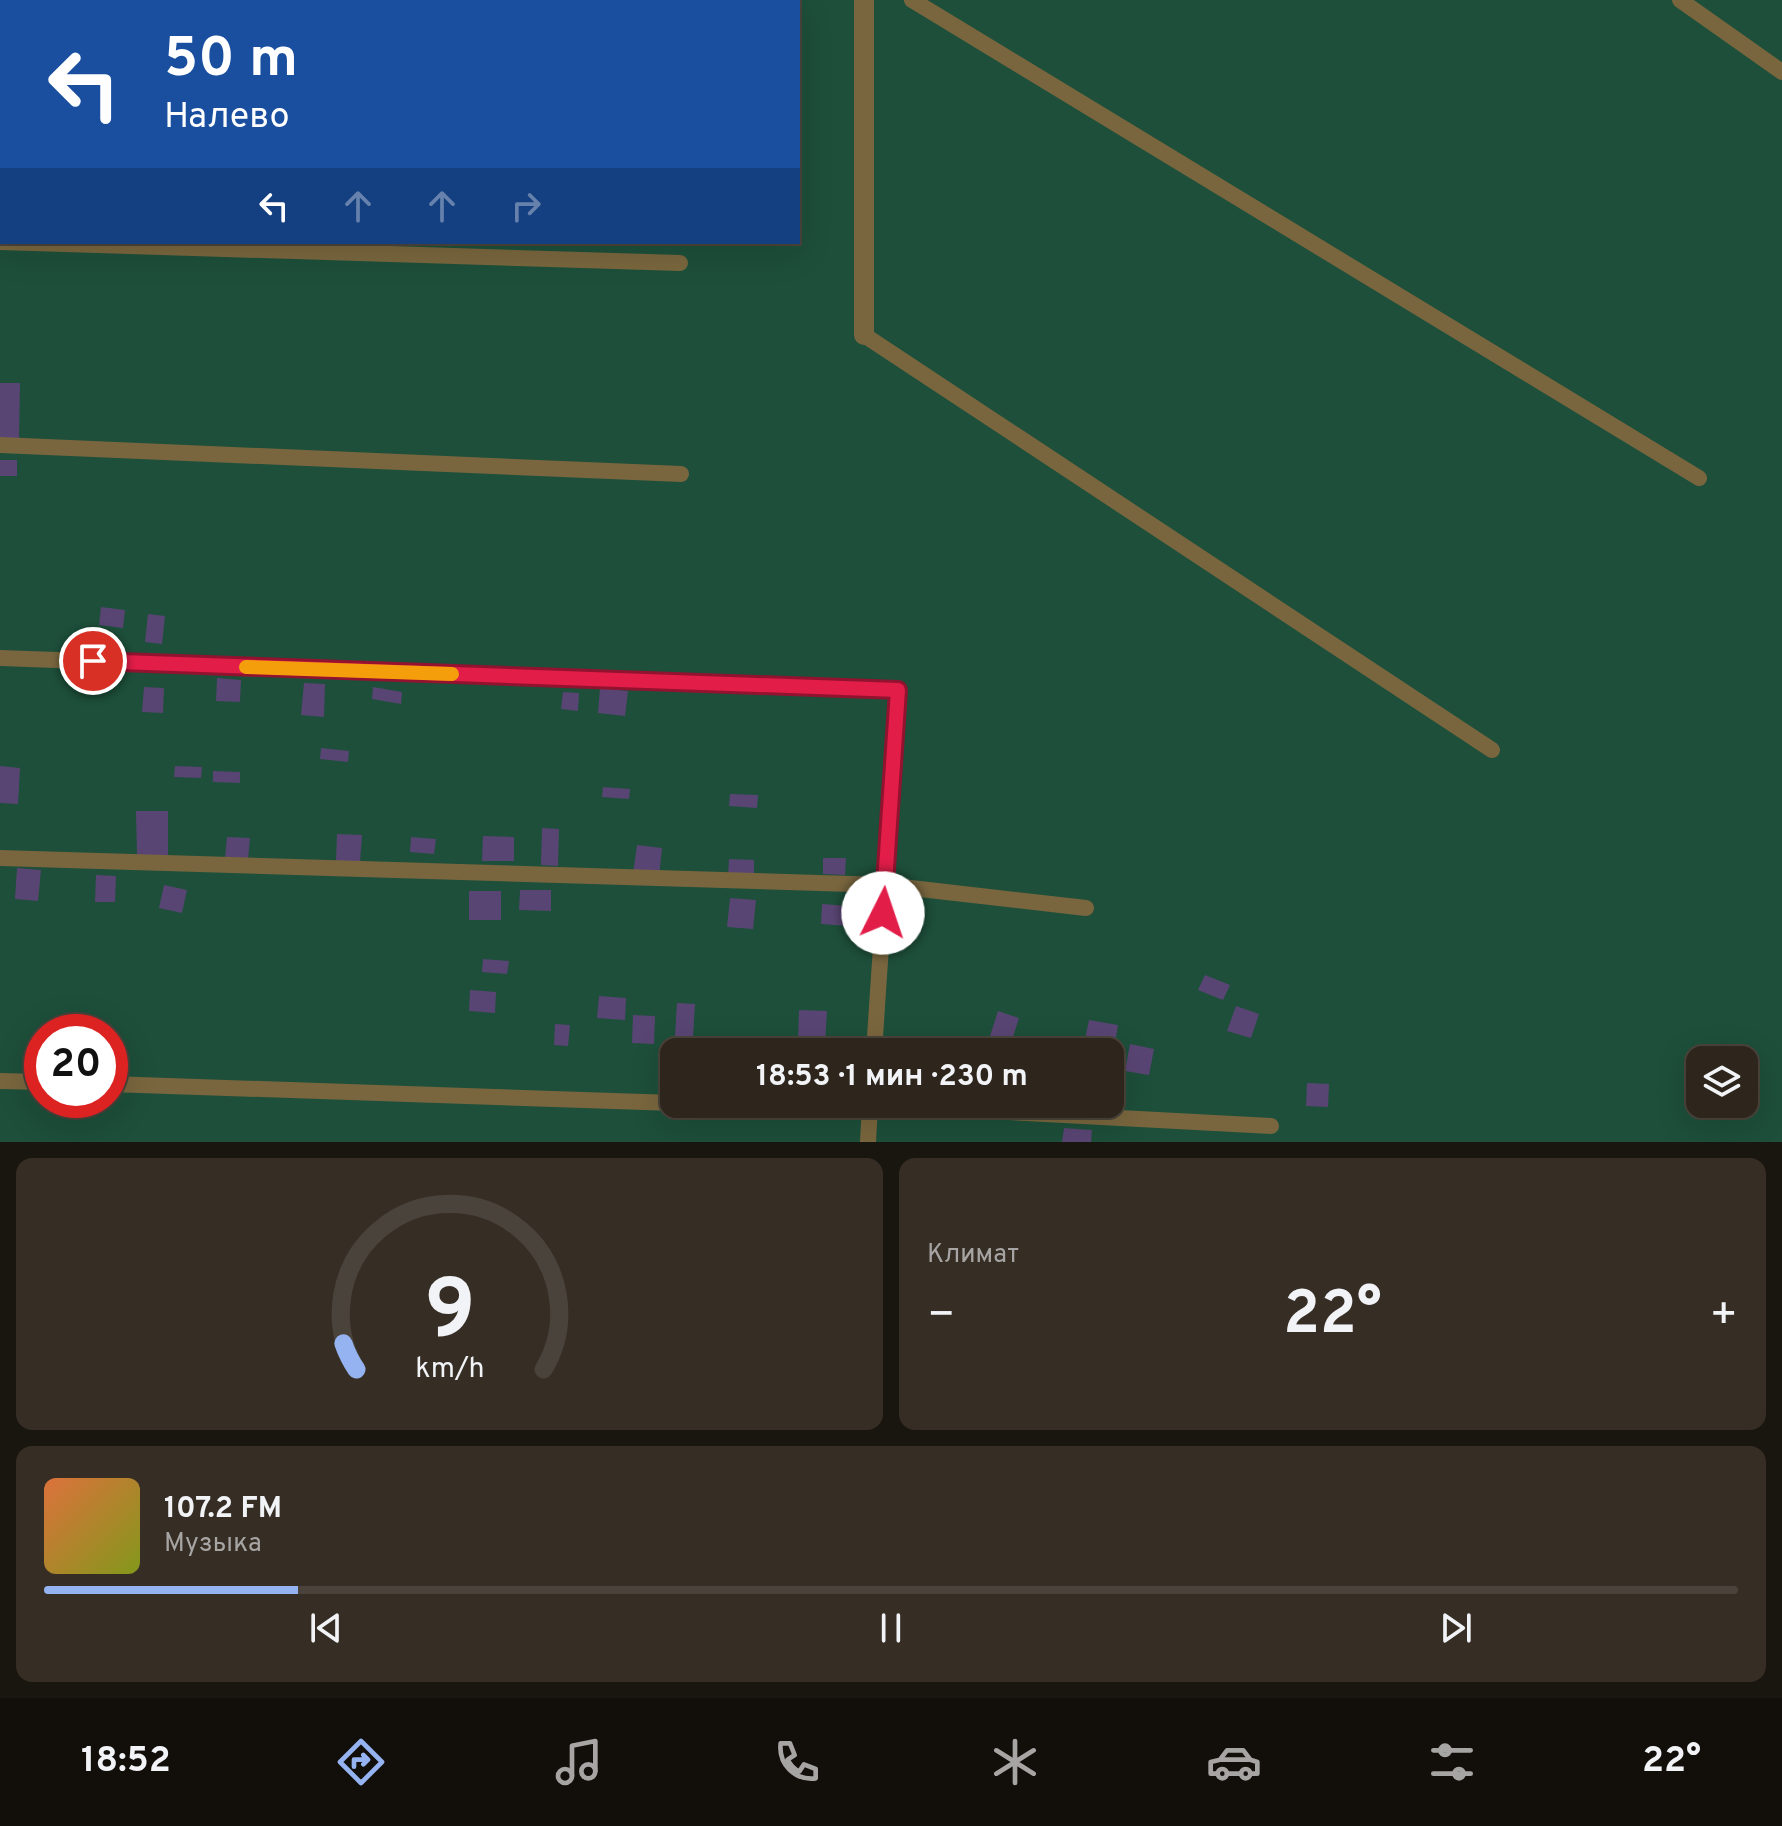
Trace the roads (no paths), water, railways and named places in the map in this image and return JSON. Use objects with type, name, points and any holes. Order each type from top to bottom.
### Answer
[{"type":"street","points":[[864,0],[864,335]]},
{"type":"lane","points":[[912,0],[1699,478]]},
{"type":"lane","points":[[1680,0],[1782,72]]},
{"type":"lane","points":[[65,244],[680,263]]},
{"type":"lane","points":[[864,335],[1492,750]]},
{"type":"lane","points":[[0,445],[681,474]]},
{"type":"lane","points":[[0,658],[898,690],[875,1038]]},
{"type":"lane","points":[[0,858],[885,885],[1086,908]]},
{"type":"lane","points":[[0,1081],[24,1082]]},
{"type":"lane","points":[[128,1085],[660,1103]]},
{"type":"lane","points":[[868,1142],[869,1118]]},
{"type":"lane","points":[[1120,1118],[1271,1126]]}]
